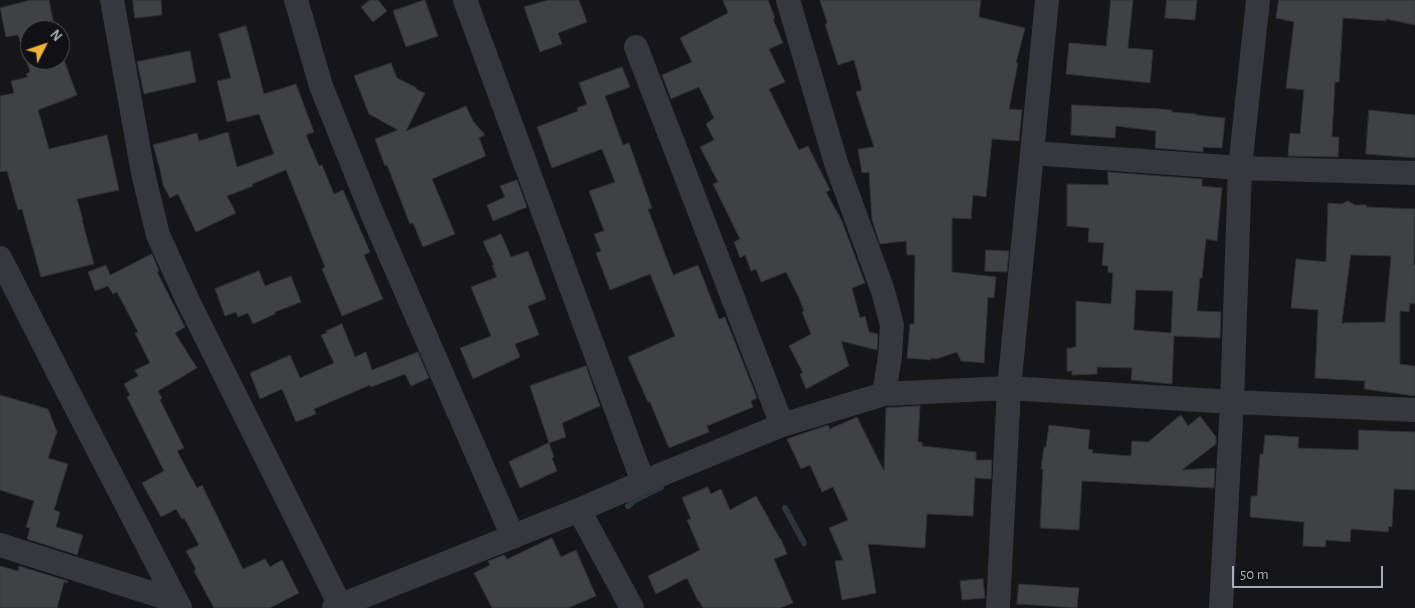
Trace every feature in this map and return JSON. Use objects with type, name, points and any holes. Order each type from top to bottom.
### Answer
[{"type":"street","points":[[112,0],[143,173],[158,235],[188,301],[337,607],[513,537],[782,425],[884,394],[1009,388],[1232,402],[1415,410]]},
{"type":"street","points":[[296,0],[321,86],[378,227],[513,537]]},
{"type":"street","points":[[465,0],[643,482]]},
{"type":"street","points":[[788,0],[836,163],[883,290],[892,325],[890,356],[884,394]]},
{"type":"street","points":[[998,608],[1009,388],[1047,0]]},
{"type":"street","points":[[1221,608],[1232,402],[1240,168],[1258,0]]},
{"type":"street","points":[[636,47],[782,425]]},
{"type":"street","points":[[1032,153],[1240,168],[1415,173]]},
{"type":"street","points":[[0,258],[178,605]]},
{"type":"street","points":[[579,510],[632,608]]},
{"type":"street","points":[[0,546],[178,605]]},
{"type":"building","points":[[31,0],[49,0],[53,20],[20,20],[20,41],[18,35],[6,37],[0,8]]},
{"type":"building","points":[[133,0],[161,0],[162,15],[135,18]]},
{"type":"building","points":[[370,0],[378,0],[387,11],[373,22],[361,7]]},
{"type":"building","points":[[425,0],[438,36],[406,47],[393,11]]},
{"type":"building","points":[[549,0],[579,0],[587,22],[558,33],[562,44],[540,52],[524,7]]},
{"type":"building","points":[[723,0],[768,0],[775,18],[773,19],[783,43],[769,49],[785,82],[769,89],[799,150],[808,146],[830,190],[826,192],[842,221],[865,283],[852,288],[860,318],[865,316],[869,332],[878,334],[877,350],[841,341],[849,366],[806,389],[800,374],[803,373],[789,346],[811,334],[802,312],[804,311],[799,298],[786,272],[761,282],[756,269],[751,271],[745,255],[740,258],[734,242],[740,239],[713,184],[718,182],[700,147],[714,140],[706,124],[714,118],[699,87],[671,99],[662,75],[692,62],[680,38],[728,13]]},
{"type":"building","points":[[820,0],[981,0],[979,17],[1025,28],[1016,63],[1018,63],[1009,109],[1022,110],[1019,141],[992,139],[986,197],[973,195],[971,219],[952,218],[952,272],[996,277],[994,298],[988,297],[984,363],[961,361],[957,352],[936,359],[931,358],[931,360],[907,358],[910,324],[914,324],[915,255],[907,255],[906,241],[880,244],[872,220],[869,172],[862,173],[858,149],[874,147],[856,92],[862,90],[854,60],[838,65],[825,24],[827,23]]},
{"type":"building","points":[[1111,0],[1133,0],[1128,48],[1153,50],[1150,83],[1066,74],[1069,43],[1106,46]]},
{"type":"building","points":[[1167,0],[1197,0],[1195,20],[1165,18]]},
{"type":"building","points":[[1279,0],[1415,0],[1415,25],[1386,19],[1386,21],[1343,18],[1339,82],[1335,82],[1332,137],[1339,137],[1338,157],[1288,156],[1290,133],[1300,134],[1304,90],[1286,88],[1294,22],[1276,18]]},
{"type":"building","points":[[246,26],[264,94],[296,84],[314,132],[306,135],[319,166],[322,165],[334,194],[343,190],[370,252],[364,255],[383,299],[342,316],[322,269],[325,267],[286,170],[227,196],[236,213],[196,232],[178,194],[170,198],[163,185],[153,145],[197,133],[199,141],[228,132],[237,167],[274,154],[259,114],[227,122],[217,81],[231,78],[219,34]]},
{"type":"building","points":[[190,51],[196,82],[144,94],[137,62]]},
{"type":"building","points":[[391,63],[397,78],[425,93],[406,131],[466,106],[473,121],[485,135],[479,138],[486,156],[432,179],[455,234],[423,247],[413,223],[410,224],[375,139],[398,130],[369,114],[354,76]]},
{"type":"building","points":[[622,67],[630,87],[605,96],[623,145],[629,143],[652,208],[648,209],[673,275],[698,265],[719,319],[725,317],[757,398],[751,401],[753,407],[707,426],[709,432],[669,448],[650,402],[648,402],[628,357],[675,336],[650,274],[610,290],[596,253],[601,251],[594,234],[604,231],[589,191],[615,182],[602,149],[552,168],[537,127],[578,111],[577,108],[587,104],[579,83]]},
{"type":"building","points":[[29,70],[68,70],[77,95],[38,110],[49,149],[107,135],[119,190],[77,199],[94,264],[41,277],[22,209],[18,210],[7,171],[0,172],[0,96],[14,93],[11,81],[28,77],[26,74],[30,72]]},
{"type":"building","points":[[1072,105],[1161,109],[1225,118],[1222,148],[1203,147],[1203,152],[1155,148],[1156,131],[1116,126],[1115,138],[1071,135]]},
{"type":"building","points":[[1369,110],[1415,115],[1415,158],[1366,154]]},
{"type":"building","points":[[1108,172],[1202,179],[1202,186],[1222,188],[1217,241],[1206,239],[1197,311],[1221,312],[1220,338],[1174,336],[1172,384],[1131,380],[1132,368],[1097,367],[1097,374],[1072,375],[1072,371],[1067,371],[1067,348],[1076,347],[1076,301],[1111,304],[1113,273],[1108,272],[1108,266],[1102,265],[1104,243],[1088,242],[1089,228],[1067,226],[1067,184],[1108,185]],"holes":[[[1136,290],[1173,291],[1171,333],[1134,330]]]},
{"type":"building","points":[[517,180],[527,207],[493,221],[487,205],[505,197],[500,186]]},
{"type":"building","points":[[1348,201],[1355,205],[1367,205],[1366,207],[1415,209],[1415,304],[1410,303],[1409,312],[1400,311],[1400,364],[1415,366],[1415,396],[1364,389],[1365,381],[1315,378],[1318,310],[1291,308],[1296,259],[1326,262],[1328,203],[1341,204]],"holes":[[[1351,255],[1391,256],[1385,322],[1342,323]]]},
{"type":"building","points":[[501,234],[511,257],[528,251],[546,299],[528,306],[539,335],[515,344],[520,357],[473,379],[460,348],[491,336],[471,287],[497,277],[492,265],[494,265],[483,242]]},
{"type":"building","points":[[986,250],[1009,251],[1007,272],[985,271]]},
{"type":"building","points":[[152,254],[159,271],[157,272],[185,327],[175,333],[197,368],[158,391],[162,398],[160,400],[184,448],[177,451],[197,488],[202,485],[243,569],[265,559],[270,567],[282,560],[299,593],[270,608],[214,608],[194,571],[196,569],[186,551],[199,545],[184,518],[182,519],[176,509],[161,517],[142,483],[164,471],[127,397],[130,395],[124,384],[138,376],[135,370],[150,363],[135,333],[138,332],[117,292],[113,294],[108,286],[95,291],[88,272],[106,265],[110,275]]},
{"type":"building","points":[[259,271],[265,286],[291,276],[301,302],[275,312],[275,314],[253,324],[248,313],[238,317],[236,312],[225,316],[215,289]]},
{"type":"building","points":[[342,324],[355,357],[366,352],[372,370],[418,352],[429,378],[411,386],[405,374],[371,387],[370,385],[314,409],[316,414],[296,422],[282,389],[260,399],[250,373],[290,355],[300,378],[334,363],[321,335]]},
{"type":"building","points":[[586,366],[600,406],[562,423],[566,437],[549,443],[530,386]]},
{"type":"building","points":[[0,395],[48,409],[57,432],[48,458],[68,464],[54,510],[60,512],[56,527],[83,535],[77,555],[27,539],[30,528],[26,527],[34,501],[0,490]]},
{"type":"building","points":[[920,406],[918,442],[922,442],[922,446],[976,452],[976,460],[992,460],[991,479],[975,478],[973,516],[927,514],[925,548],[868,544],[876,593],[842,600],[835,561],[843,560],[829,528],[848,520],[833,487],[822,492],[810,465],[801,469],[787,439],[828,425],[830,429],[857,417],[884,471],[886,408]]},
{"type":"building","points":[[1181,415],[1188,426],[1200,416],[1216,437],[1216,444],[1182,470],[1215,468],[1214,488],[1082,481],[1079,530],[1040,528],[1043,469],[1041,469],[1049,425],[1090,430],[1088,449],[1093,450],[1092,453],[1131,456],[1132,441],[1148,442]]},
{"type":"building","points":[[1359,430],[1415,432],[1415,490],[1394,489],[1392,527],[1389,526],[1388,532],[1351,529],[1350,542],[1326,540],[1325,547],[1303,546],[1304,522],[1250,517],[1251,496],[1257,496],[1260,454],[1263,454],[1265,435],[1299,437],[1298,448],[1358,450]]},
{"type":"building","points":[[549,443],[557,471],[520,488],[509,462]]},
{"type":"building","points":[[708,487],[711,494],[721,489],[730,510],[756,496],[781,539],[787,554],[774,559],[793,603],[780,608],[703,608],[687,578],[656,594],[648,576],[700,550],[687,520],[691,519],[682,498]]},
{"type":"building","points":[[552,538],[561,557],[576,550],[596,596],[568,608],[492,608],[474,573],[490,565],[488,561],[504,555],[507,559]]},
{"type":"building","points":[[0,566],[18,571],[19,566],[68,581],[67,583],[64,582],[57,608],[0,608]]},
{"type":"building","points":[[983,579],[985,598],[962,600],[960,581]]},
{"type":"building","points":[[1019,584],[1079,588],[1077,608],[1017,604]]},
{"type":"waterway","points":[[628,506],[635,500],[661,487]]},
{"type":"waterway","points":[[785,508],[804,543]]}]
